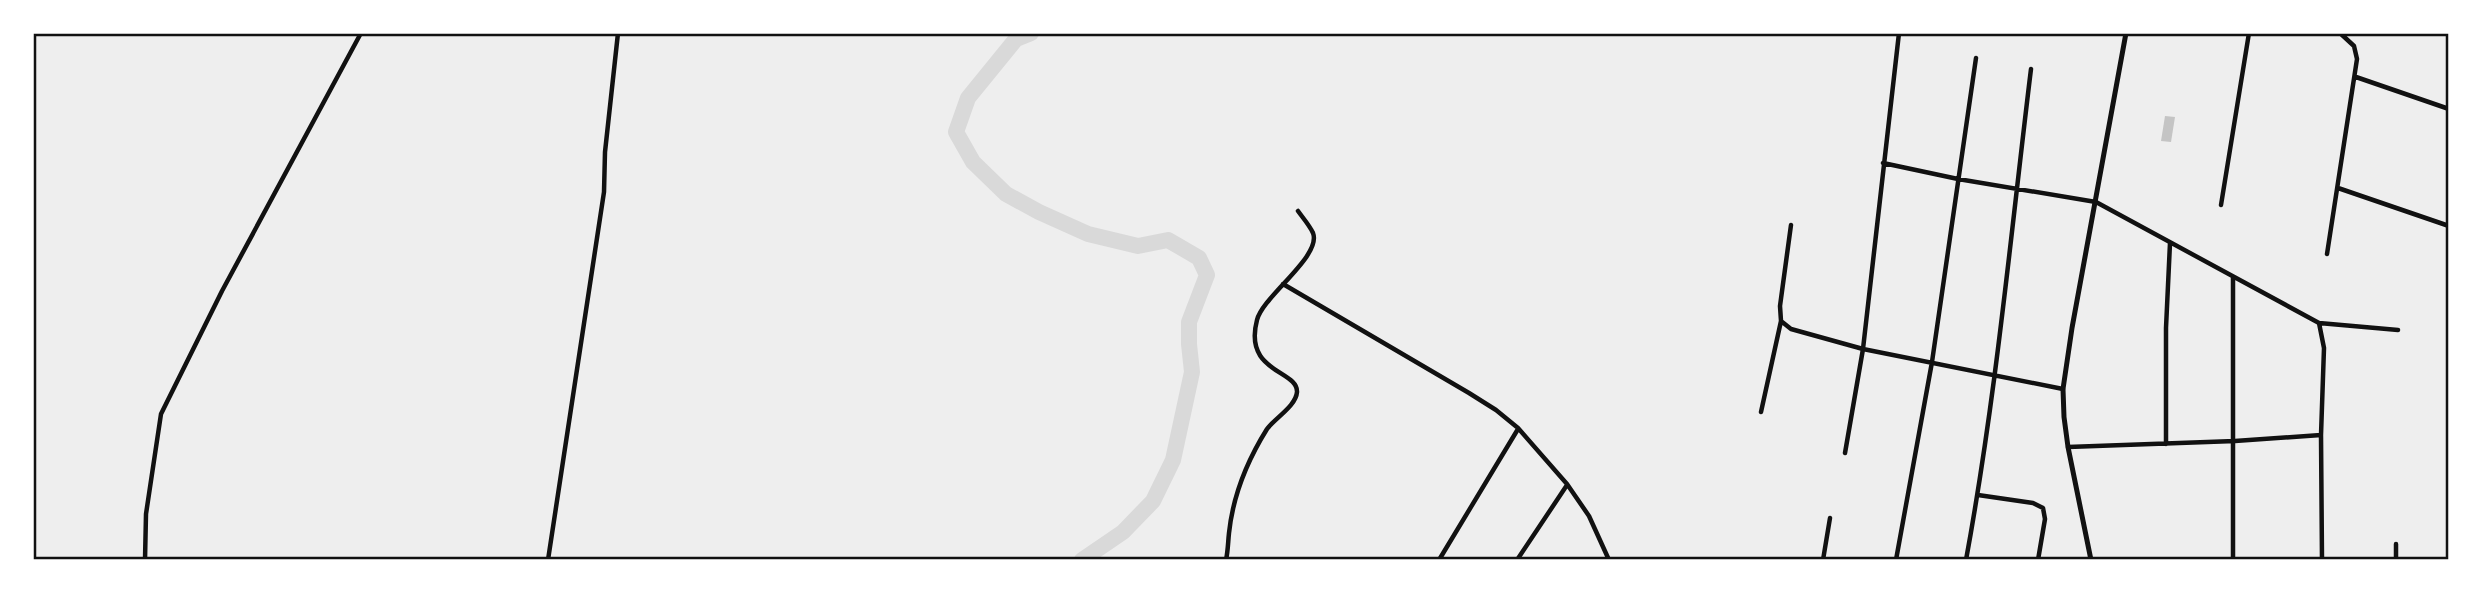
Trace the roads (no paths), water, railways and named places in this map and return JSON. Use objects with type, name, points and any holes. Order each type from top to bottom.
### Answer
[{"type":"main road","points":[[2091,560],[2068,447],[2063,389],[2126,33]]},
{"type":"street","points":[[145,560],[146,514],[160,414],[222,291],[337,83],[361,33]]},
{"type":"street","points":[[548,560],[604,192],[605,152],[618,33]]},
{"type":"street","points":[[1845,453],[1863,349],[1899,33]]},
{"type":"street","points":[[2221,205],[2249,33]]},
{"type":"street","points":[[2328,254],[2357,59],[2354,46],[2340,33]]},
{"type":"street","points":[[1896,560],[1931,362],[1976,58]]},
{"type":"street","points":[[1966,560],[1995,375],[2031,69]]},
{"type":"street","points":[[2356,77],[2449,108]]},
{"type":"street","points":[[1883,163],[1958,179],[2096,202],[2319,323],[2398,330]]},
{"type":"street","points":[[2337,188],[2449,226]]},
{"type":"street","points":[[1226,560],[1238,485],[1249,458],[1270,425],[1294,399],[1297,391],[1289,378],[1262,361],[1255,346],[1254,333],[1257,317],[1267,301],[1309,254],[1314,240],[1313,233],[1298,211]]},
{"type":"street","points":[[1761,412],[1781,321],[1780,306],[1791,225]]},
{"type":"street","points":[[2166,444],[2166,328],[2170,243]]},
{"type":"street","points":[[2233,277],[2233,560]]},
{"type":"street","points":[[1283,284],[1469,393],[1518,428],[1567,484],[1589,516],[1609,560]]},
{"type":"street","points":[[1781,321],[1791,330],[1863,349],[2063,389]]},
{"type":"street","points":[[2319,323],[2324,348],[2321,435],[2322,560]]},
{"type":"street","points":[[1439,560],[1518,428]]},
{"type":"street","points":[[2068,447],[2321,435]]},
{"type":"street","points":[[1517,560],[1567,484]]},
{"type":"street","points":[[1978,495],[2033,503],[2043,508],[2045,519],[2038,560]]},
{"type":"street","points":[[1823,560],[1829,518]]},
{"type":"street","points":[[2396,544],[2396,560]]},
{"type":"waterway","points":[[1031,33],[1016,39],[968,98],[956,132],[973,162],[1006,194],[1039,212],[1088,234],[1138,246],[1168,240],[1199,258],[1207,275],[1189,322],[1192,372],[1173,460],[1153,501],[1123,532],[1082,560]]}]
